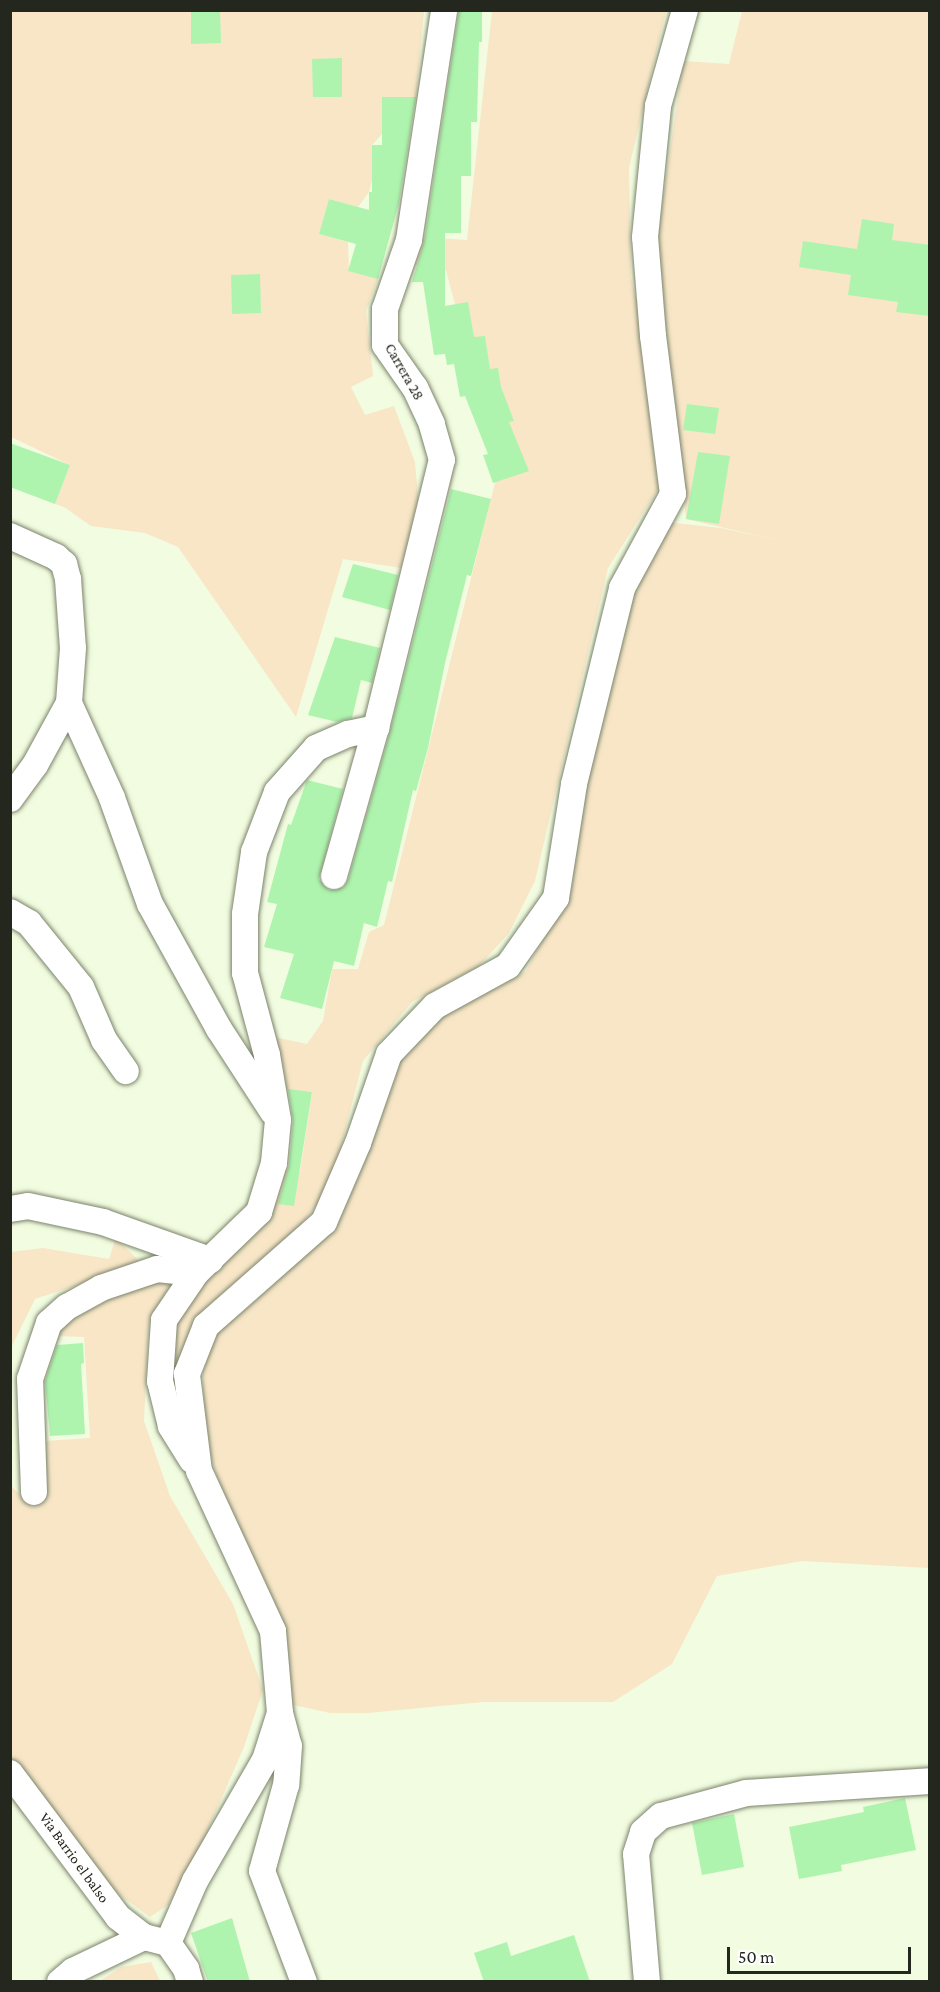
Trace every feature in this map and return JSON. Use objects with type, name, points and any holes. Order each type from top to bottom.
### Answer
[{"type":"street","name":"Carrera 28","points":[[334,876],[376,728],[442,460],[432,424],[415,388],[385,345],[385,309],[409,240],[444,10]]},
{"type":"street","points":[[199,1471],[187,1374],[206,1326],[324,1222],[358,1143],[389,1054],[435,1006],[508,966],[556,898],[574,784],[622,588],[673,494],[653,336],[645,237],[658,106],[685,10]]},
{"type":"street","points":[[10,536],[56,557],[64,564],[68,579],[73,648],[69,703],[35,765],[10,799]]},
{"type":"street","points":[[69,703],[112,798],[150,904],[219,1029],[278,1120]]},
{"type":"street","points":[[304,1982],[262,1871],[286,1785],[289,1746],[280,1713],[273,1631],[199,1471],[171,1426],[160,1381],[164,1320],[203,1267],[259,1212],[274,1163],[278,1120],[267,1055],[245,973],[245,914],[254,852],[277,792],[316,748],[348,734],[376,728]]},
{"type":"street","points":[[10,912],[29,923],[81,987],[104,1040],[126,1071]]},
{"type":"street","points":[[10,1209],[28,1206],[103,1222],[203,1267]]},
{"type":"street","points":[[34,1492],[30,1379],[49,1323],[67,1307],[102,1288],[157,1269],[203,1267]]},
{"type":"street","points":[[168,1943],[195,1881],[265,1760],[280,1713]]},
{"type":"street","name":"Via Barrio el balso","points":[[10,1773],[117,1917],[144,1937]]},
{"type":"street","points":[[647,1982],[636,1854],[643,1832],[661,1816],[746,1793],[930,1781]]},
{"type":"street","points":[[60,1982],[73,1971],[144,1937],[168,1943],[186,1969],[190,1982]]},
{"type":"shaded area","points":[[11,11],[424,11],[416,97],[372,145],[372,180],[369,192],[358,207],[329,199],[319,234],[348,242],[349,270],[378,279],[366,311],[373,376],[351,387],[365,415],[394,406],[415,462],[419,509],[401,568],[343,559],[296,717],[178,547],[145,533],[91,526],[64,507],[55,504],[70,465],[11,437]]},
{"type":"shaded area","points":[[492,11],[666,11],[629,168],[631,277],[649,355],[662,483],[608,568],[535,881],[509,933],[479,966],[412,1002],[363,1061],[338,1158],[318,1203],[287,1245],[208,1315],[184,1452],[169,1357],[173,1328],[282,1169],[300,1172],[312,1093],[284,1089],[274,1037],[307,1044],[323,1021],[332,969],[358,969],[369,932],[384,925],[498,471],[446,270],[410,264],[422,237],[467,240]]},
{"type":"shaded area","points":[[742,11],[929,11],[929,1568],[802,1561],[717,1576],[672,1664],[613,1702],[483,1702],[368,1713],[330,1713],[289,1704],[204,1435],[203,1373],[217,1325],[308,1253],[349,1195],[399,1057],[445,1015],[526,971],[569,882],[597,733],[634,584],[666,522],[721,528],[786,542],[686,519],[657,240],[683,61],[729,64]]},
{"type":"shaded area","points":[[116,1238],[142,1264],[35,1299],[11,1348],[11,1252],[43,1248],[109,1259]]},
{"type":"shaded area","points":[[141,1280],[171,1284],[149,1321],[144,1421],[170,1496],[233,1604],[263,1690],[244,1747],[199,1850],[168,1905],[150,1917],[113,1890],[11,1765],[10,1485],[33,1507],[45,1501],[46,1441],[90,1438],[84,1337],[56,1336],[73,1313]]},
{"type":"shaded area","points":[[151,1962],[160,1981],[100,1981],[121,1967]]},
{"type":"building","points":[[191,10],[220,10],[221,43],[191,44]]},
{"type":"building","points":[[459,10],[482,10],[482,42],[479,42],[477,122],[471,122],[471,176],[461,176],[461,233],[445,233],[445,306],[468,302],[474,337],[485,336],[490,369],[498,368],[501,387],[514,421],[509,422],[529,471],[493,483],[483,455],[488,454],[465,396],[460,397],[454,364],[447,365],[445,354],[434,355],[423,282],[412,282],[424,242]]},
{"type":"building","points":[[342,58],[342,97],[313,97],[312,59]]},
{"type":"building","points":[[382,97],[416,97],[399,203],[378,279],[348,271],[356,244],[319,234],[329,199],[369,210],[369,192],[372,192],[372,145],[382,145]]},
{"type":"building","points":[[862,219],[894,224],[892,240],[930,245],[930,316],[896,312],[898,302],[848,295],[851,275],[799,267],[803,241],[857,249]]},
{"type":"building","points":[[260,274],[261,313],[232,314],[231,275]]},
{"type":"building","points":[[687,404],[719,408],[715,434],[683,430]]},
{"type":"building","points":[[10,443],[70,465],[55,504],[10,487]]},
{"type":"building","points":[[698,452],[730,456],[719,524],[686,519]]},
{"type":"building","points":[[451,489],[491,499],[471,576],[467,575],[445,663],[428,748],[416,791],[413,790],[392,882],[388,881],[377,927],[364,923],[354,966],[334,961],[322,1009],[280,998],[294,954],[264,947],[277,904],[267,902],[288,824],[291,825],[307,780],[343,789],[319,879],[329,890],[344,887],[348,880],[390,732]]},
{"type":"building","points":[[353,564],[398,575],[390,610],[342,597]]},
{"type":"building","points":[[335,637],[380,648],[372,683],[361,680],[352,718],[337,722],[308,715]]},
{"type":"building","points":[[288,1089],[312,1092],[294,1206],[278,1204],[289,1165],[293,1121]]},
{"type":"building","points":[[83,1343],[84,1363],[81,1364],[85,1434],[50,1436],[45,1381],[57,1345]]},
{"type":"building","points":[[905,1798],[916,1850],[841,1865],[842,1871],[799,1879],[789,1827],[864,1812],[863,1807]]},
{"type":"building","points":[[734,1814],[744,1867],[702,1875],[692,1823]]},
{"type":"building","points":[[232,1918],[250,1982],[208,1982],[191,1933]]},
{"type":"building","points":[[574,1935],[590,1982],[484,1982],[474,1953],[507,1942],[511,1956]]}]
